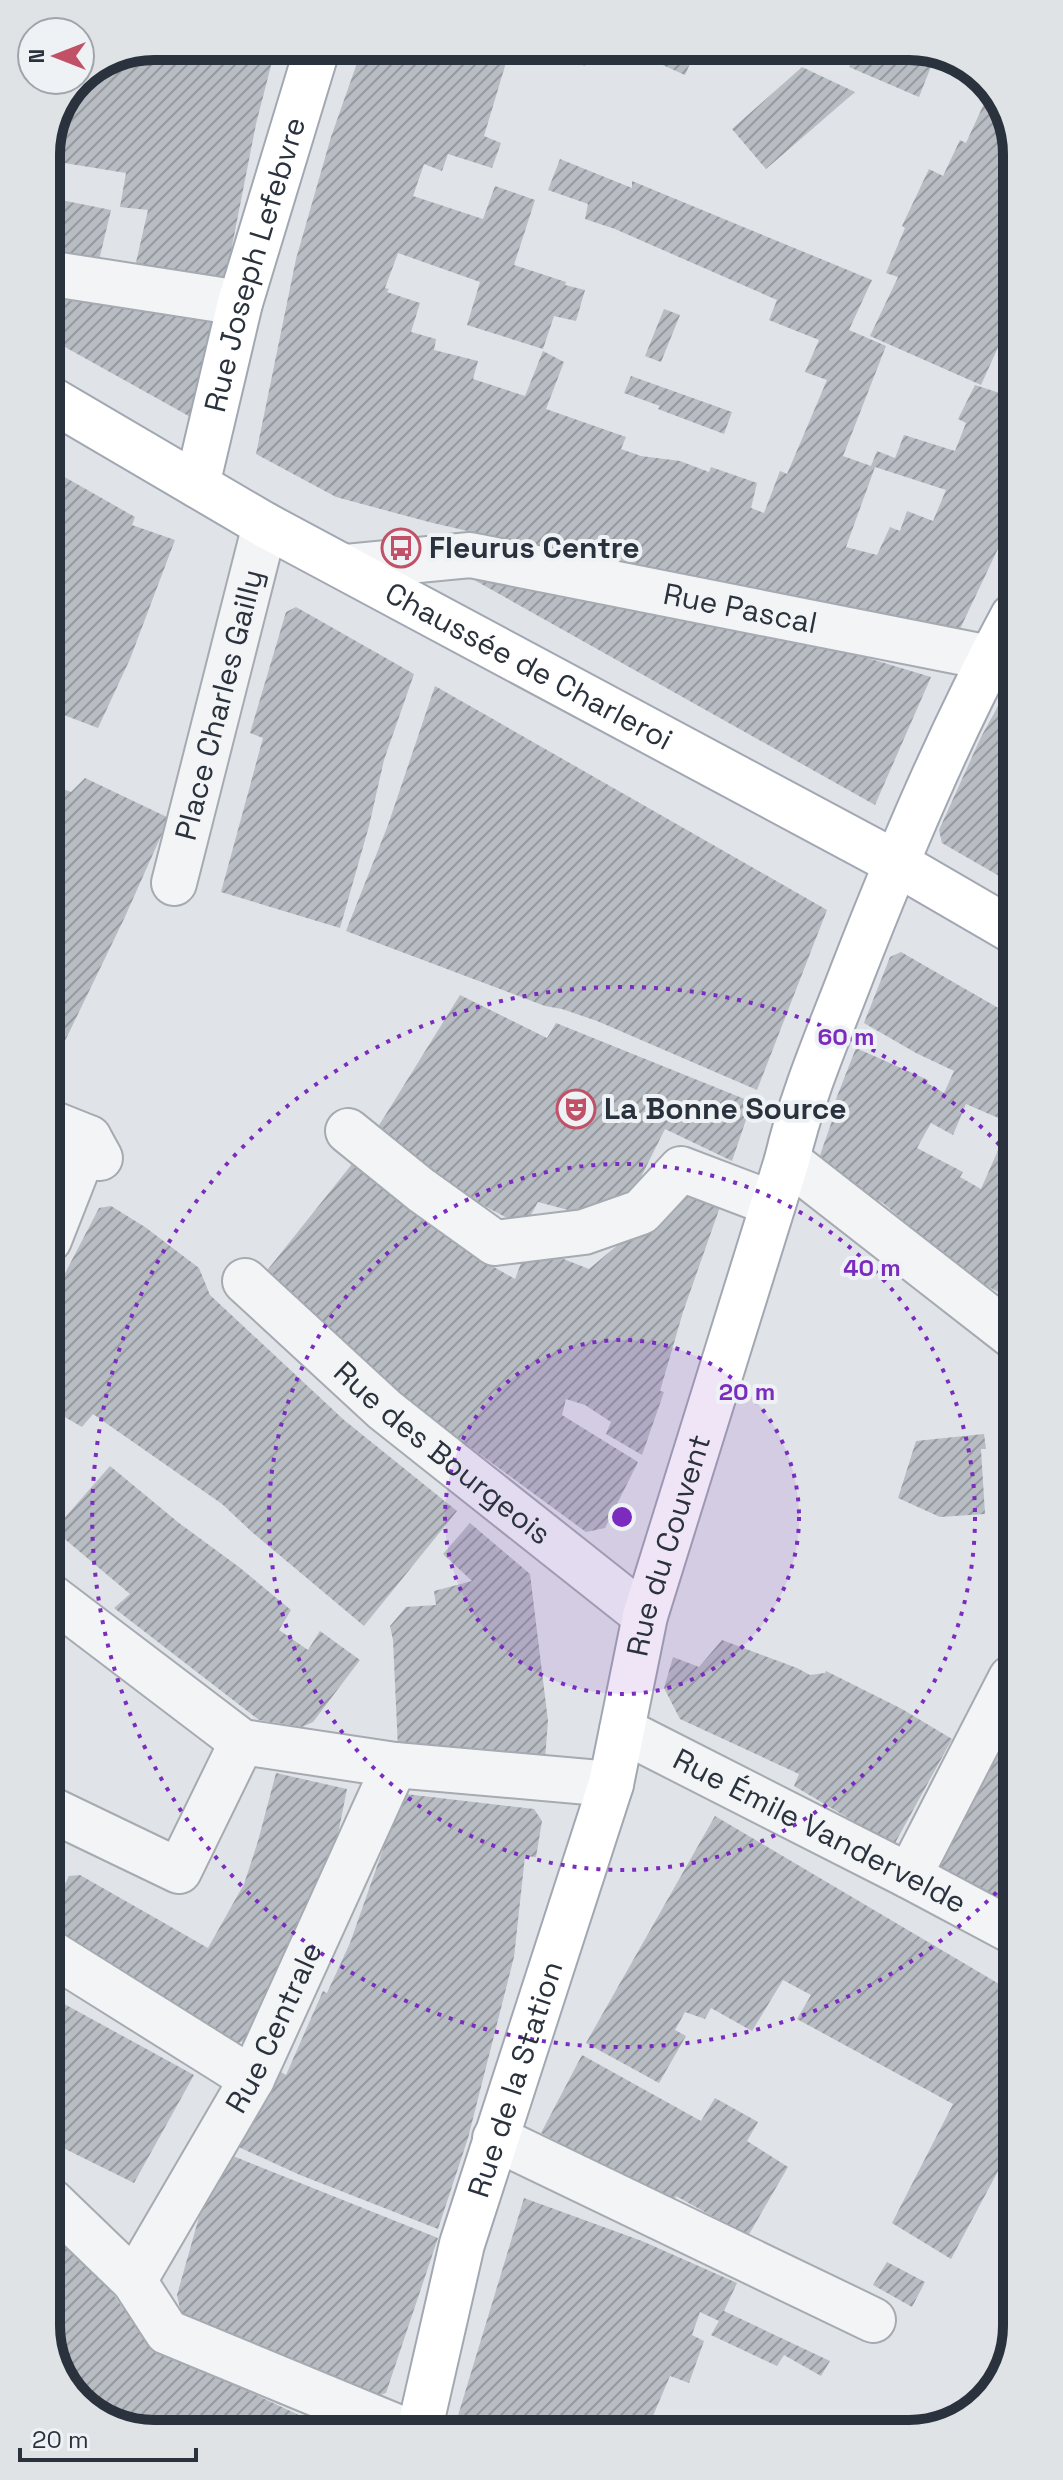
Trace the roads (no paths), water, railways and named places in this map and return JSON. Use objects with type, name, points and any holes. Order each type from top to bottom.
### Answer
[{"type":"main road","name":"Rue Joseph Lefebvre","points":[[197,485],[240,303],[314,60]]},
{"type":"main road","name":"Chaussée de Charleroi","points":[[60,405],[265,525],[896,863],[1003,925]]},
{"type":"main road","name":"Rue du Couvent","points":[[622,1730],[645,1616],[787,1160],[797,1115],[896,863],[1003,634]]},
{"type":"main road","name":"Rue de la Station","points":[[422,2420],[462,2244],[611,1784],[622,1730]]},
{"type":"street","points":[[60,275],[240,303]]},
{"type":"street","name":"Place Charles Gailly","points":[[174,883],[265,525]]},
{"type":"street","name":"Rue Pascal","points":[[346,567],[470,555],[990,658]]},
{"type":"street","points":[[60,1128],[94,1148],[60,1218]]},
{"type":"street","points":[[348,1131],[421,1190],[495,1243],[584,1232],[641,1212],[681,1169],[773,1204]]},
{"type":"street","points":[[787,1160],[1003,1328]]},
{"type":"street","name":"Rue des Bourgeois","points":[[245,1281],[385,1410],[645,1616]]},
{"type":"street","points":[[60,1604],[242,1742],[395,1765],[611,1784]]},
{"type":"street","points":[[909,1876],[1003,1692]]},
{"type":"street","name":"Rue Émile Vandervelde","points":[[622,1730],[1003,1926]]},
{"type":"street","points":[[60,1814],[179,1871],[242,1742]]},
{"type":"street","name":"Rue Centrale","points":[[134,2281],[252,2079],[395,1765]]},
{"type":"street","points":[[60,1959],[252,2079]]},
{"type":"street","points":[[495,2138],[873,2320]]},
{"type":"street","points":[[60,2210],[134,2281],[167,2332],[380,2420]]},
{"type":"place","name":"Fleurus Centre","points":[[401,548]]},
{"type":"place","name":"La Bonne Source","points":[[576,1109]]}]
